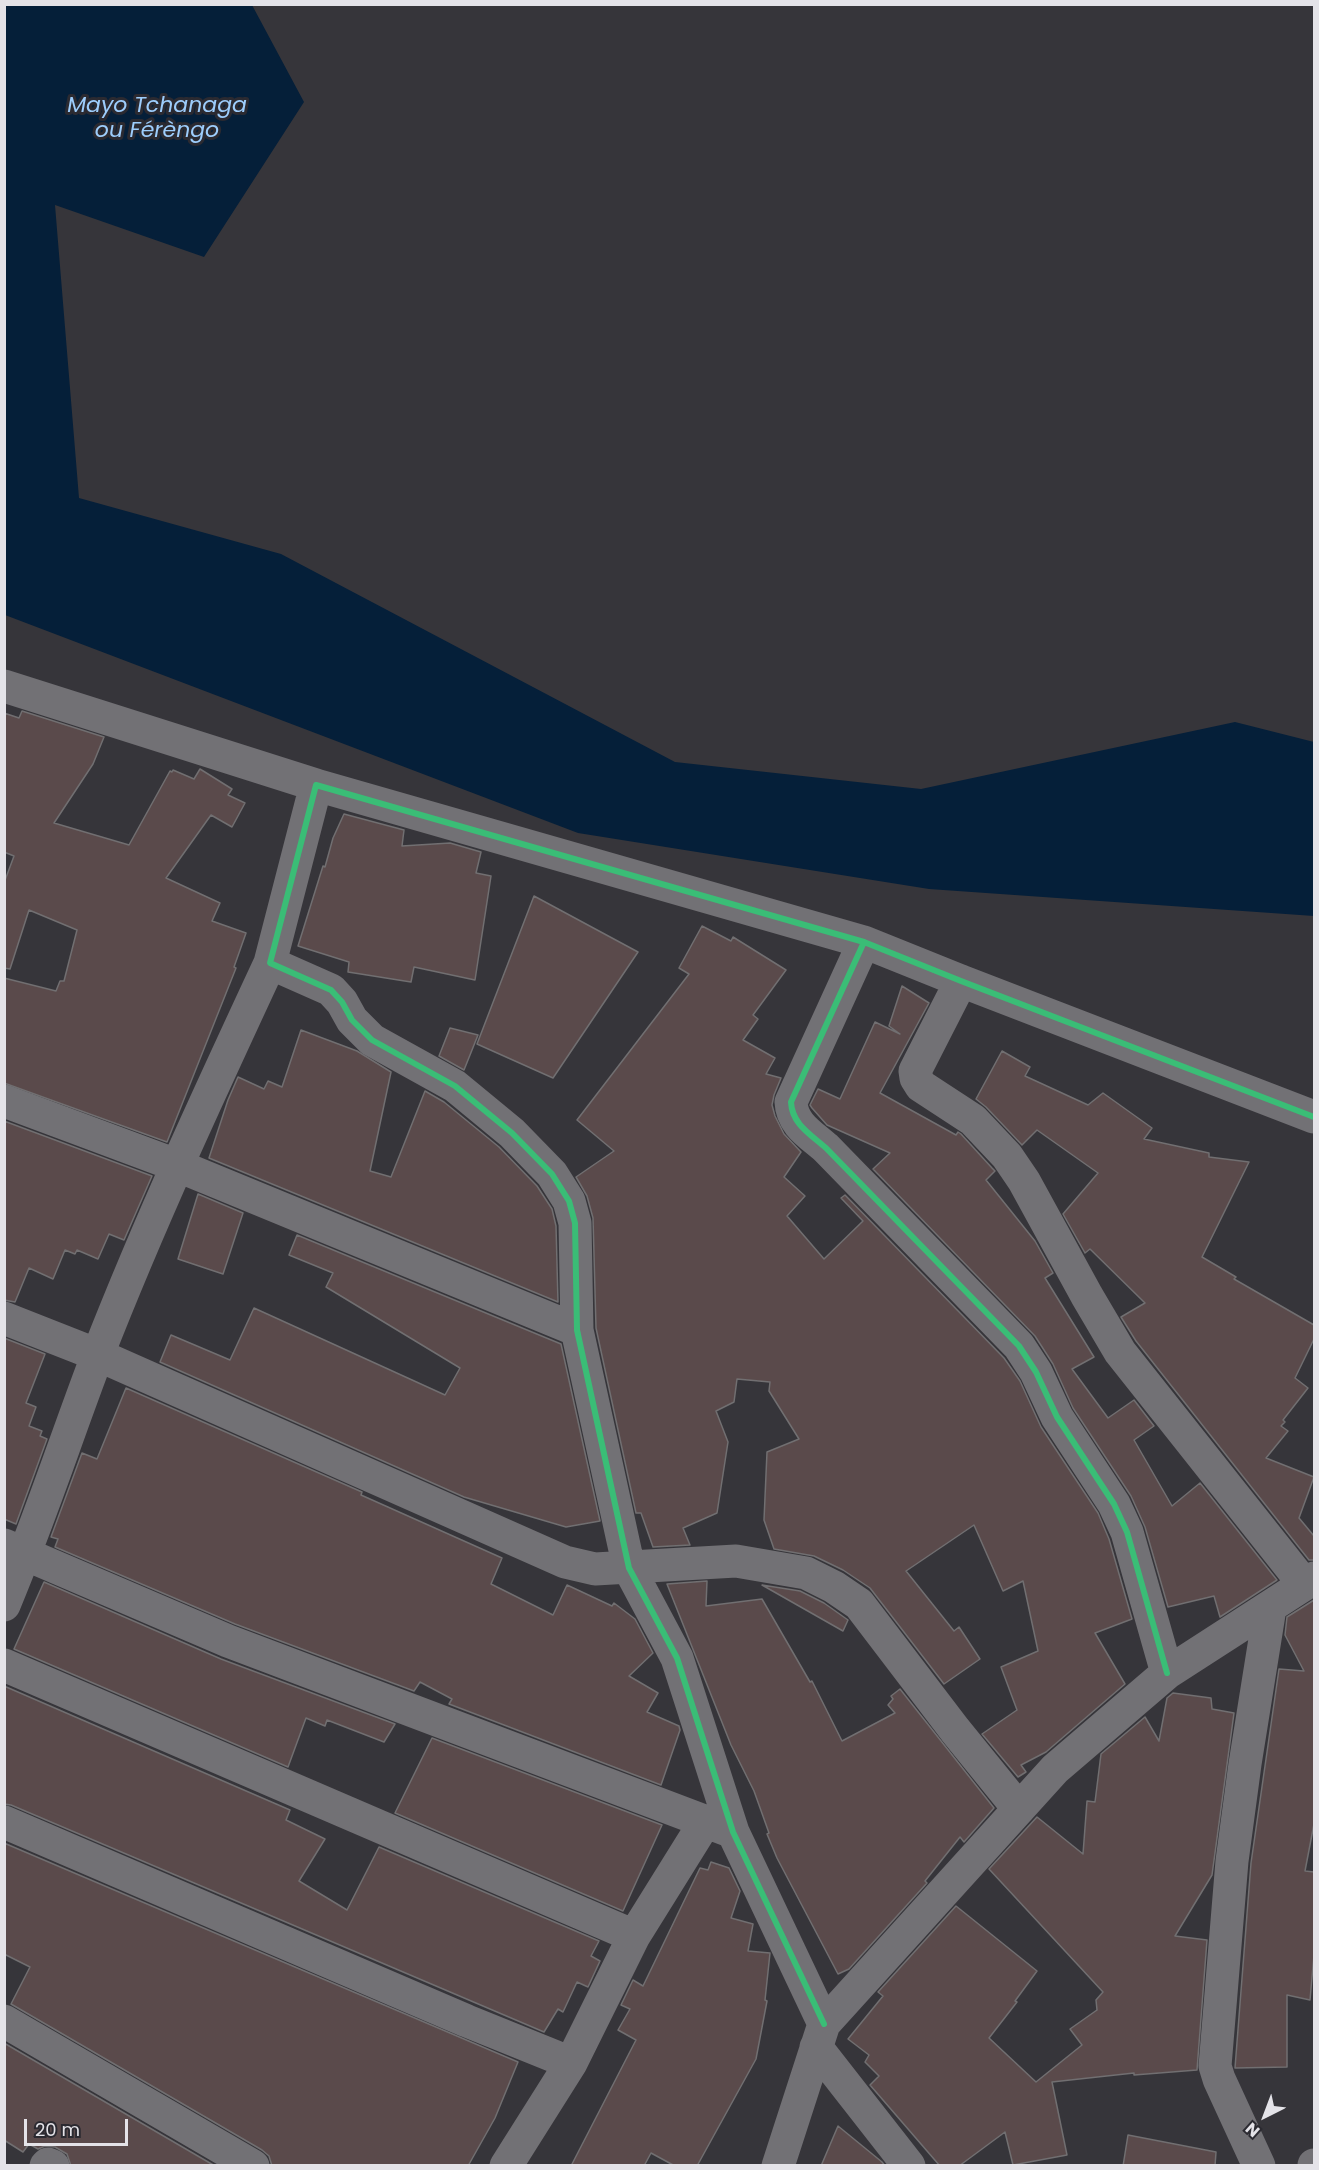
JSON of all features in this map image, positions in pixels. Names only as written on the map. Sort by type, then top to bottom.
[{"type":"street","points":[[4,686],[316,785],[864,942],[1314,1117]]},
{"type":"street","points":[[4,1605],[15,1550],[176,1165],[270,963],[316,785]]},
{"type":"street","points":[[864,942],[791,1102],[792,1114],[797,1123],[826,1148],[1019,1346],[1036,1372],[1057,1417],[1114,1504],[1127,1532],[1167,1673]]},
{"type":"street","points":[[270,963],[331,990],[342,1002],[352,1020],[372,1040],[455,1086],[512,1133],[552,1174],[569,1201],[575,1223],[577,1330],[629,1568],[678,1658],[719,1827],[820,2036],[909,2166]]},
{"type":"street","points":[[778,2166],[820,2036],[1055,1769],[1167,1673],[1309,1581],[1120,1352],[1024,1180],[1007,1156],[973,1120],[921,1086],[916,1078],[915,1071],[961,981]]},
{"type":"street","points":[[4,1101],[176,1165],[577,1330]]},
{"type":"street","points":[[4,1318],[98,1355],[565,1562],[595,1569],[736,1561],[806,1573],[834,1587],[859,1604],[955,1730],[1019,1809]]},
{"type":"street","points":[[15,1550],[228,1641],[719,1827]]},
{"type":"street","points":[[1259,2166],[1215,2066],[1232,1861],[1270,1608]]},
{"type":"street","points":[[4,1665],[634,1936]]},
{"type":"street","points":[[4,1822],[467,2021],[571,2063]]},
{"type":"street","points":[[506,2166],[571,2063],[634,1936],[719,1827]]},
{"type":"street","points":[[4,2021],[253,2166]]},
{"type":"street","points":[[46,2166],[48,2164],[53,2166]]},
{"type":"water","name":"Mayo Tchanaga ou Férèngo","points":[[4,5],[252,5],[304,102],[204,257],[55,205],[79,498],[281,554],[675,762],[921,789],[1235,722],[1314,742],[1314,916],[929,889],[578,833],[5,615]]},
{"type":"building","points":[[22,711],[104,737],[93,764],[54,823],[129,845],[170,771],[173,770],[194,779],[200,769],[232,789],[228,795],[245,803],[232,827],[211,815],[166,878],[220,903],[212,921],[246,933],[234,967],[236,968],[167,1142],[4,1083],[4,978],[56,991],[60,981],[64,981],[77,930],[29,910],[10,969],[4,968],[4,883],[14,856],[4,852],[4,713],[19,718]]},
{"type":"building","points":[[344,814],[404,830],[402,846],[450,843],[481,852],[476,873],[491,876],[475,980],[414,967],[411,982],[348,972],[349,962],[298,946],[323,866],[325,867],[333,838]]},
{"type":"building","points":[[534,896],[638,952],[553,1078],[477,1044]]},
{"type":"building","points":[[702,926],[731,941],[733,937],[786,970],[753,1015],[758,1019],[743,1040],[775,1058],[766,1074],[781,1078],[772,1105],[775,1116],[784,1134],[801,1152],[784,1177],[805,1196],[787,1216],[824,1259],[863,1221],[841,1198],[845,1195],[1004,1358],[1020,1381],[1041,1427],[1098,1513],[1109,1539],[1132,1619],[1095,1633],[1125,1684],[1046,1752],[1021,1765],[1026,1772],[1018,1777],[982,1734],[1017,1710],[1001,1667],[1038,1651],[1023,1581],[1003,1591],[974,1525],[906,1571],[954,1631],[959,1627],[980,1659],[944,1684],[870,1588],[843,1570],[814,1556],[774,1549],[764,1520],[767,1452],[799,1439],[769,1391],[770,1382],[737,1379],[734,1402],[716,1411],[728,1442],[717,1513],[683,1528],[690,1545],[653,1547],[641,1513],[636,1513],[596,1328],[593,1218],[587,1196],[576,1177],[614,1151],[577,1120],[689,974],[679,968]]},
{"type":"building","points":[[902,986],[929,1003],[880,1093],[956,1135],[958,1132],[961,1134],[995,1171],[986,1180],[1035,1241],[1053,1273],[1045,1278],[1094,1357],[1072,1369],[1108,1418],[1134,1400],[1154,1426],[1134,1440],[1172,1506],[1200,1483],[1277,1580],[1220,1617],[1214,1596],[1168,1607],[1145,1527],[1131,1496],[1073,1408],[1053,1364],[1035,1336],[873,1169],[890,1153],[827,1125],[810,1105],[818,1089],[840,1099],[875,1022],[900,1034],[889,1026]]},
{"type":"building","points":[[450,1028],[478,1035],[464,1070],[439,1056]]},
{"type":"building","points":[[301,1030],[357,1051],[391,1072],[370,1171],[391,1177],[425,1091],[444,1102],[499,1147],[537,1186],[552,1209],[556,1226],[558,1302],[209,1158],[238,1077],[264,1089],[268,1081],[282,1087]]},
{"type":"building","points":[[1002,1051],[1030,1067],[1025,1076],[1088,1105],[1103,1093],[1152,1128],[1144,1139],[1209,1153],[1209,1157],[1249,1162],[1202,1257],[1236,1277],[1234,1279],[1314,1325],[1314,1339],[1295,1378],[1308,1388],[1283,1420],[1285,1422],[1281,1426],[1288,1431],[1266,1458],[1314,1477],[1299,1518],[1314,1536],[1314,1560],[1309,1560],[1136,1341],[1121,1317],[1145,1303],[1090,1249],[1085,1253],[1063,1214],[1098,1173],[1037,1130],[1022,1145],[976,1099]]},
{"type":"building","points":[[4,1121],[152,1176],[124,1240],[109,1234],[98,1259],[77,1250],[75,1254],[65,1250],[53,1279],[29,1268],[15,1302],[4,1300]]},
{"type":"building","points":[[198,1194],[243,1213],[223,1274],[178,1259]]},
{"type":"building","points":[[297,1235],[561,1344],[600,1521],[566,1527],[464,1497],[160,1362],[171,1335],[230,1360],[254,1308],[445,1395],[460,1368],[326,1287],[333,1273],[289,1255]]},
{"type":"building","points":[[4,1338],[45,1354],[26,1403],[36,1407],[29,1426],[42,1431],[40,1436],[47,1439],[16,1524],[4,1519]]},
{"type":"building","points":[[126,1388],[362,1492],[361,1495],[502,1558],[491,1584],[553,1615],[567,1585],[612,1606],[614,1603],[635,1619],[653,1653],[629,1676],[658,1693],[647,1712],[679,1726],[680,1730],[661,1785],[449,1704],[452,1699],[420,1682],[414,1691],[235,1624],[55,1547],[58,1539],[51,1537],[82,1453],[97,1459]]},
{"type":"building","points":[[707,1581],[706,1606],[762,1599],[810,1682],[812,1681],[842,1741],[895,1713],[888,1705],[893,1699],[891,1696],[900,1689],[994,1808],[964,1842],[960,1837],[925,1881],[927,1883],[849,1969],[838,1974],[777,1858],[754,1791],[731,1745],[667,1584]]},
{"type":"building","points":[[44,1582],[221,1659],[395,1724],[384,1742],[327,1720],[325,1726],[306,1718],[288,1767],[14,1649]]},
{"type":"building","points":[[762,1585],[800,1591],[824,1603],[848,1620],[843,1631]]},
{"type":"building","points":[[1314,1600],[1314,1824],[1305,1871],[1314,1872],[1314,1955],[1310,2000],[1287,1995],[1287,2067],[1235,2068],[1251,1863],[1279,1669],[1304,1671],[1285,1635],[1287,1617]]},
{"type":"building","points":[[4,1686],[290,1810],[286,1820],[325,1839],[299,1881],[347,1910],[379,1847],[599,1941],[591,1956],[600,1961],[588,1987],[577,1982],[563,2012],[558,2009],[544,2032],[11,1805],[4,1804]]},
{"type":"building","points":[[1173,1693],[1211,1698],[1212,1709],[1234,1713],[1212,1875],[1175,1936],[1207,1940],[1197,2070],[1134,2075],[1134,2073],[1052,2082],[1067,2155],[1013,2165],[1005,2132],[959,2166],[940,2166],[870,2085],[879,2076],[865,2062],[869,2055],[848,2039],[883,1996],[878,1992],[956,1906],[1037,1971],[989,2038],[1036,2082],[1082,2045],[1070,2029],[1097,2010],[1096,2000],[1103,1992],[989,1869],[1037,1817],[1083,1854],[1087,1801],[1095,1802],[1101,1754],[1145,1717],[1159,1741],[1167,1698]]},
{"type":"building","points":[[432,1738],[662,1825],[623,1911],[395,1813]]},
{"type":"building","points":[[4,1843],[518,2062],[495,2118],[468,2166],[272,2166],[269,2156],[262,2150],[11,2004],[30,1967],[4,1954]]},
{"type":"building","points":[[711,1862],[729,1868],[740,1891],[731,1918],[753,1924],[748,1951],[770,1953],[765,2000],[767,2001],[756,2059],[697,2166],[675,2166],[651,2153],[644,2166],[571,2166],[636,2040],[618,2030],[630,2009],[621,2005],[633,1980],[643,1986],[700,1868],[708,1870]]},
{"type":"building","points":[[4,2043],[215,2166],[71,2166],[67,2154],[55,2147],[45,2146],[38,2149],[29,2144],[23,2152],[4,2140]]},
{"type":"building","points":[[838,2126],[882,2162],[885,2166],[821,2166]]},
{"type":"building","points":[[1128,2135],[1216,2152],[1215,2166],[1123,2166]]},
{"type":"cycle path","points":[[824,2024],[733,1832],[677,1658],[629,1568],[577,1330],[575,1223],[569,1201],[552,1174],[512,1133],[455,1086],[372,1040],[352,1020],[342,1002],[331,990],[270,963],[316,785],[864,942]]},
{"type":"cycle path","points":[[1167,1673],[1127,1532],[1114,1504],[1057,1417],[1036,1372],[1019,1346],[826,1148],[798,1123],[791,1102],[864,942],[1314,1117]]}]
